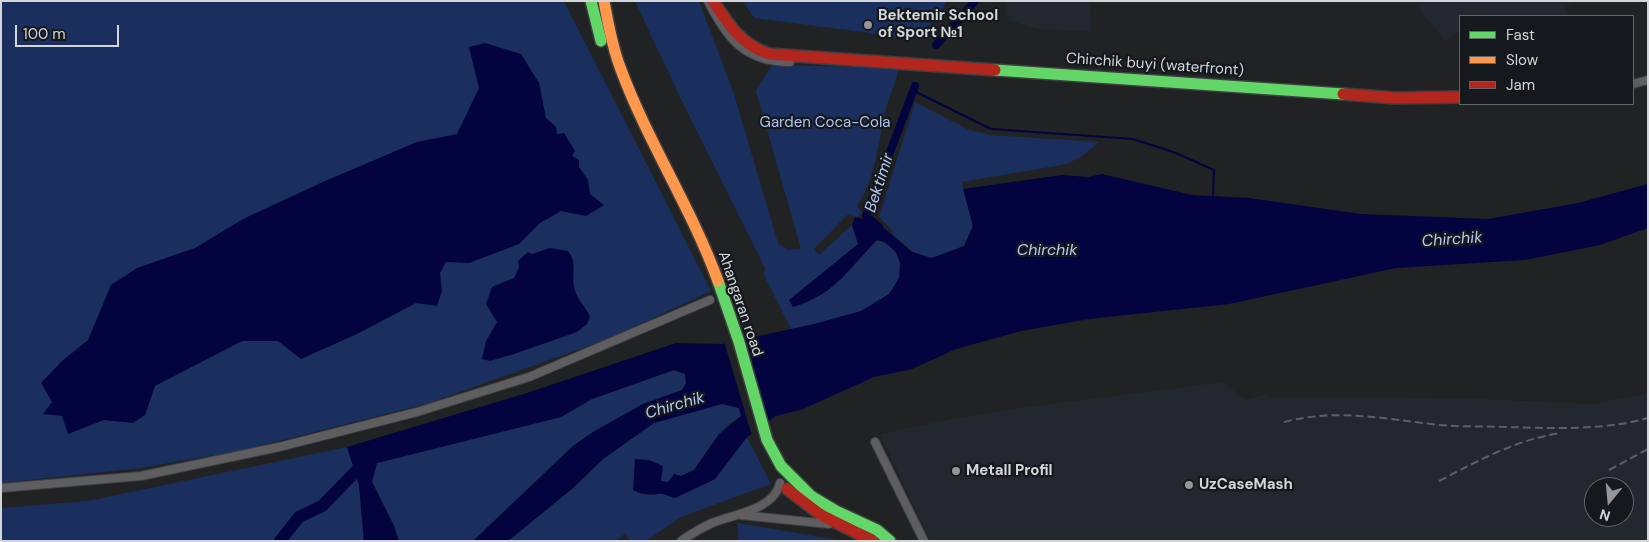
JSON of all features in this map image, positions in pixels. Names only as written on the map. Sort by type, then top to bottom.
[{"type":"main road","name":"Ahangaran road","points":[[591,1],[602,47],[625,106],[705,269],[731,332]]},
{"type":"main road","name":"Ahangaran road","points":[[604,1],[611,44],[623,76],[713,264],[770,467],[780,483],[802,503],[840,526],[873,541]]},
{"type":"main road","name":"Chirchik buyi (waterfront)","points":[[713,1],[736,34],[754,50],[777,57],[948,66],[1154,81],[1207,82],[1395,98],[1459,97]]},
{"type":"main road","name":"Ahangaran road","points":[[763,441],[783,471],[807,494],[825,506],[880,531],[890,541]]},
{"type":"street","name":"Chirchik buyi (waterfront)","points":[[708,1],[734,41],[759,59],[778,62],[847,61]]},
{"type":"street","points":[[1634,84],[1648,80]]},
{"type":"street","points":[[1,488],[141,476],[279,447],[417,412],[529,377],[710,300]]},
{"type":"street","points":[[875,442],[924,541]]},
{"type":"street","points":[[681,541],[708,525],[770,500],[778,491],[780,483]]},
{"type":"street","points":[[739,514],[840,526]]},
{"type":"shaded area","points":[[1006,1],[1090,1],[1091,31],[1037,29],[1008,20]]},
{"type":"shaded area","points":[[1413,1],[1574,1],[1565,7],[1569,15],[1459,15],[1459,31],[1445,41]]},
{"type":"shaded area","points":[[1222,382],[1245,400],[1268,394],[1270,397],[1462,398],[1593,404],[1648,393],[1648,541],[930,541],[880,434],[956,418]]},
{"type":"green space","points":[[1,1],[564,1],[711,291],[608,339],[426,404],[243,450],[141,468],[1,483]]},
{"type":"green space","name":"Garden Coca-Cola","points":[[635,1],[699,1],[733,91],[778,243],[787,250],[801,249],[756,91],[772,65],[898,68],[884,117],[873,170],[864,195],[857,206],[862,213],[858,217],[847,215],[814,249],[819,255],[852,225],[858,244],[793,307],[819,296],[830,288],[849,271],[877,240],[892,248],[900,263],[899,279],[891,292],[878,303],[841,318],[791,329],[763,273],[766,270],[679,95]]},
{"type":"green space","name":"Bektemir School of Sport №1","points":[[743,1],[946,1],[942,12],[916,39],[754,18]]},
{"type":"green space","points":[[915,102],[967,129],[990,135],[1099,142],[1082,156],[1067,164],[962,182],[973,227],[964,246],[932,258],[913,252],[891,233],[892,230],[879,217]]},
{"type":"green space","points":[[674,370],[685,374],[686,383],[682,390],[643,404],[593,432],[573,446],[473,541],[399,541],[394,526],[372,481],[377,463],[561,417],[592,399]]},
{"type":"green space","points":[[722,404],[739,408],[741,416],[729,424],[710,446],[694,470],[668,482],[661,482],[635,459],[634,490],[643,494],[662,494],[675,498],[715,479],[747,437],[771,484],[681,517],[646,541],[631,541],[625,534],[615,541],[508,541],[573,488],[603,459],[654,423]]},
{"type":"green space","points":[[347,447],[359,485],[364,541],[1,541],[1,508],[88,501]]},
{"type":"green space","points":[[737,523],[844,541],[739,541]]},
{"type":"water","points":[[485,43],[521,54],[539,83],[546,118],[556,127],[557,134],[564,133],[575,151],[572,156],[579,160],[579,167],[588,180],[590,194],[604,205],[586,216],[561,211],[540,223],[519,244],[469,263],[446,262],[440,273],[442,291],[437,306],[416,303],[357,334],[301,359],[278,341],[242,341],[155,386],[145,415],[133,423],[104,420],[68,434],[62,416],[43,414],[52,402],[41,383],[62,361],[88,340],[111,285],[137,268],[195,248],[243,219],[325,181],[417,142],[457,134],[479,88],[469,47]]},
{"type":"water","name":"Chirchik","points":[[1102,174],[1192,195],[1249,198],[1361,214],[1488,219],[1578,203],[1648,184],[1648,228],[1600,245],[1525,260],[1396,268],[1229,304],[1089,319],[1021,331],[956,349],[912,369],[874,377],[803,409],[776,416],[747,437],[715,479],[675,498],[662,494],[642,494],[633,490],[635,459],[649,460],[663,466],[661,481],[668,482],[674,474],[681,476],[694,470],[719,434],[741,416],[739,408],[722,404],[654,423],[603,459],[573,488],[508,541],[473,541],[573,446],[593,432],[643,404],[682,390],[686,383],[685,374],[674,370],[592,399],[561,417],[377,463],[372,482],[394,526],[399,541],[364,541],[359,485],[347,447],[527,393],[676,343],[722,344],[814,324],[861,311],[889,294],[899,278],[900,263],[896,252],[885,242],[877,240],[840,280],[820,295],[808,302],[793,307],[789,300],[858,244],[852,225],[855,217],[878,223],[912,252],[932,258],[964,246],[973,226],[963,189],[1062,175],[1088,177]]},
{"type":"water","points":[[550,248],[568,251],[571,255],[575,290],[590,317],[587,324],[577,332],[514,354],[490,361],[482,359],[486,341],[497,322],[486,304],[492,287],[514,278],[519,267],[518,261],[528,252],[532,254]]},
{"type":"pier","points":[[742,336],[767,425],[752,436],[724,341]]},
{"type":"waterway","name":"Bektimir","points":[[936,45],[975,1]]},
{"type":"waterway","name":"Bektimir","points":[[879,227],[866,216],[915,86]]},
{"type":"waterway","points":[[912,90],[991,129],[1133,139],[1176,153],[1214,170],[1213,198]]},
{"type":"waterway","points":[[280,541],[299,517],[322,506],[366,461]]},
{"type":"railway","points":[[1284,422],[1304,418],[1343,415],[1447,426],[1558,428],[1595,427],[1648,418]]},
{"type":"railway","points":[[1439,481],[1483,458],[1528,440],[1561,433]]},
{"type":"railway","points":[[1609,470],[1648,449]]},
{"type":"traffic: fast","points":[[591,1],[601,41]]},
{"type":"traffic: fast","points":[[995,70],[1343,94]]},
{"type":"traffic: fast","points":[[718,281],[739,342],[767,440],[781,466],[811,496],[836,511],[877,530],[890,541]]},
{"type":"traffic: slow","points":[[604,1],[610,34],[620,67],[643,121],[695,227],[718,281]]},
{"type":"traffic: jam","points":[[713,1],[736,33],[751,45],[769,54],[995,70]]},
{"type":"traffic: jam","points":[[1343,94],[1395,98],[1459,97]]},
{"type":"traffic: jam","points":[[787,489],[821,515],[873,541]]},
{"type":"place","name":"Bektemir School of Sport №1","points":[[868,25]]},
{"type":"place","name":"Metall Profil","points":[[956,471]]},
{"type":"place","name":"UzCaseMash","points":[[1189,485]]}]
